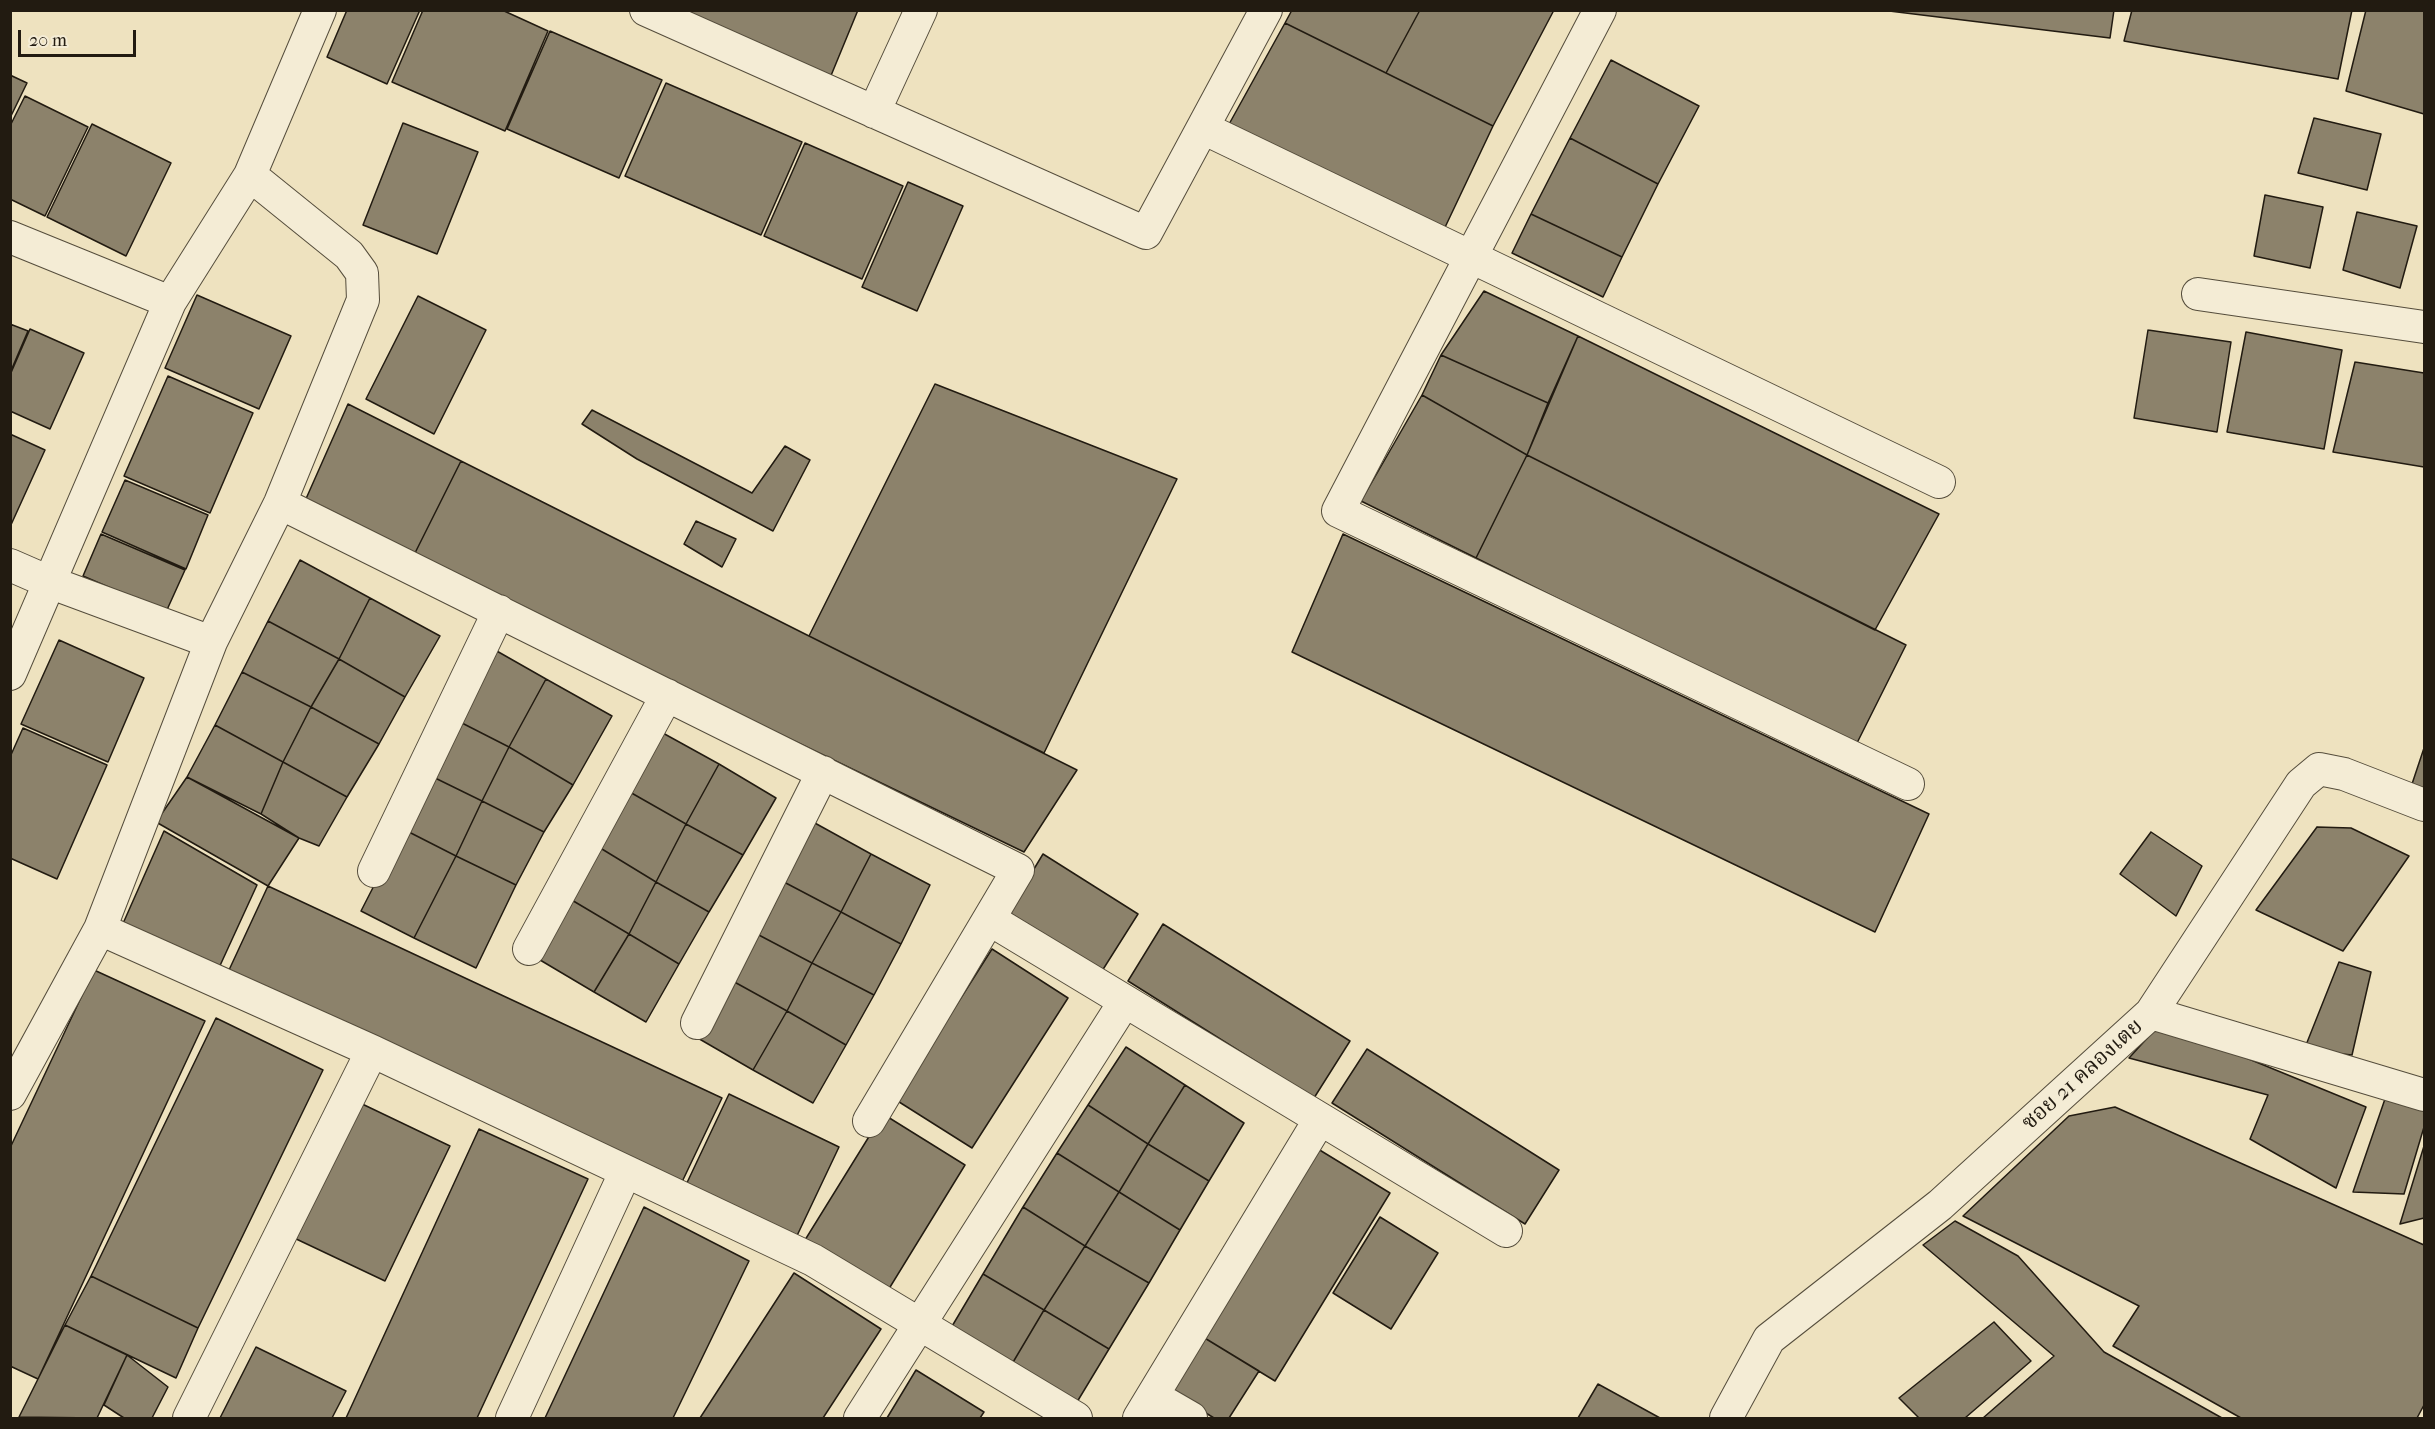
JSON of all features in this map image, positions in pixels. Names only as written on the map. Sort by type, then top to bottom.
[{"type":"street","points":[[10,674],[170,302],[250,175],[320,10]]},
{"type":"street","points":[[646,10],[1146,233],[1266,10]]},
{"type":"street","points":[[874,112],[921,10]]},
{"type":"street","points":[[1600,10],[1338,511],[1908,784]]},
{"type":"street","points":[[1203,128],[1939,482]]},
{"type":"street","points":[[10,1094],[23,1041],[100,929],[211,642],[280,503],[363,300],[362,273],[349,255],[250,175]]},
{"type":"street","points":[[10,237],[170,302]]},
{"type":"street","points":[[2198,294],[2424,327]]},
{"type":"street","points":[[280,503],[1018,870],[869,1121]]},
{"type":"street","points":[[10,565],[49,582],[211,642]]},
{"type":"street","points":[[374,871],[499,611]]},
{"type":"street","points":[[529,949],[667,695]]},
{"type":"street","name":"ซอย 21 คลองเตย","points":[[1726,1419],[1769,1339],[1940,1205],[2151,1013],[2301,784],[2319,769],[2344,774],[2424,805]]},
{"type":"street","points":[[697,1023],[823,772]]},
{"type":"street","points":[[989,919],[1506,1231]]},
{"type":"street","points":[[100,929],[372,1051],[813,1260],[1076,1419]]},
{"type":"street","points":[[860,1419],[1125,1001]]},
{"type":"street","points":[[2151,1013],[2424,1095]]},
{"type":"street","points":[[189,1419],[372,1051]]},
{"type":"street","points":[[1191,1419],[1146,1407],[1320,1119]]},
{"type":"street","points":[[512,1419],[626,1173]]},
{"type":"building","points":[[347,10],[420,10],[387,84],[327,57]]},
{"type":"building","points":[[423,10],[502,10],[548,31],[505,131],[392,82]]},
{"type":"building","points":[[671,10],[858,10],[830,78]]},
{"type":"building","points":[[1292,10],[1420,10],[1386,73],[1285,23]]},
{"type":"building","points":[[1420,10],[1554,10],[1493,126],[1386,73]]},
{"type":"building","points":[[1881,10],[2114,10],[2110,38]]},
{"type":"building","points":[[2132,10],[2352,10],[2338,79],[2124,41]]},
{"type":"building","points":[[2366,10],[2424,10],[2424,114],[2346,91]]},
{"type":"building","points":[[1285,23],[1493,126],[1439,240],[1228,126]]},
{"type":"building","points":[[550,31],[662,80],[619,178],[507,129]]},
{"type":"building","points":[[1611,60],[1699,106],[1658,184],[1570,138]]},
{"type":"building","points":[[10,75],[27,83],[10,118]]},
{"type":"building","points":[[666,83],[802,142],[761,235],[625,176]]},
{"type":"building","points":[[25,96],[88,127],[45,216],[10,199],[10,126]]},
{"type":"building","points":[[2314,118],[2381,134],[2367,190],[2298,173]]},
{"type":"building","points":[[403,123],[478,152],[437,254],[363,225]]},
{"type":"building","points":[[92,124],[171,163],[126,256],[47,217]]},
{"type":"building","points":[[1570,138],[1658,184],[1622,257],[1531,214]]},
{"type":"building","points":[[805,143],[903,186],[862,279],[764,236]]},
{"type":"building","points":[[908,182],[963,206],[917,311],[862,287]]},
{"type":"building","points":[[2265,195],[2323,207],[2310,268],[2254,256]]},
{"type":"building","points":[[2357,212],[2417,226],[2400,288],[2343,270]]},
{"type":"building","points":[[1531,214],[1622,257],[1603,297],[1512,253]]},
{"type":"building","points":[[1484,291],[1578,336],[1548,403],[1441,355]]},
{"type":"building","points":[[197,295],[291,336],[259,409],[165,368]]},
{"type":"building","points":[[418,296],[486,330],[434,434],[366,399]]},
{"type":"building","points":[[10,324],[28,331],[10,373]]},
{"type":"building","points":[[30,329],[84,353],[50,429],[10,411],[10,375]]},
{"type":"building","points":[[2148,330],[2231,342],[2217,432],[2134,418]]},
{"type":"building","points":[[2246,332],[2342,350],[2324,449],[2227,432]]},
{"type":"building","points":[[1578,336],[1939,514],[1875,630],[1527,455]]},
{"type":"building","points":[[1441,355],[1548,403],[1527,455],[1422,395]]},
{"type":"building","points":[[2355,362],[2424,373],[2424,467],[2333,452]]},
{"type":"building","points":[[168,376],[253,413],[210,513],[124,476]]},
{"type":"building","points":[[935,384],[1177,479],[1044,753],[809,636]]},
{"type":"building","points":[[1422,395],[1527,455],[1476,558],[1361,501]]},
{"type":"building","points":[[348,404],[461,461],[413,557],[305,501]]},
{"type":"building","points":[[592,410],[752,493],[785,446],[810,460],[773,531],[637,459],[582,424]]},
{"type":"building","points":[[10,434],[45,450],[10,527]]},
{"type":"building","points":[[1527,455],[1906,645],[1855,747],[1476,558]]},
{"type":"building","points":[[461,461],[1077,770],[1024,852],[413,557]]},
{"type":"building","points":[[125,480],[208,515],[186,569],[102,532]]},
{"type":"building","points":[[696,521],[736,539],[722,567],[684,544]]},
{"type":"building","points":[[101,534],[185,570],[166,612],[83,576]]},
{"type":"building","points":[[1343,534],[1929,814],[1875,932],[1292,652]]},
{"type":"building","points":[[300,560],[370,598],[339,659],[268,621]]},
{"type":"building","points":[[370,598],[440,636],[405,697],[339,659]]},
{"type":"building","points":[[268,621],[339,659],[311,707],[242,672]]},
{"type":"building","points":[[59,640],[144,678],[108,762],[21,724]]},
{"type":"building","points":[[495,650],[546,679],[509,747],[458,721]]},
{"type":"building","points":[[339,659],[405,697],[379,744],[311,707]]},
{"type":"building","points":[[242,672],[311,707],[283,762],[215,725]]},
{"type":"building","points":[[546,679],[612,716],[573,785],[509,747]]},
{"type":"building","points":[[311,707],[379,744],[347,797],[283,762]]},
{"type":"building","points":[[458,721],[509,747],[482,801],[431,776]]},
{"type":"building","points":[[215,725],[283,762],[261,814],[187,777]]},
{"type":"building","points":[[23,728],[107,765],[57,879],[10,858],[10,757]]},
{"type":"building","points":[[661,732],[719,764],[686,824],[628,791]]},
{"type":"building","points":[[509,747],[573,785],[544,832],[482,801]]},
{"type":"building","points":[[2424,748],[2424,792],[2411,787]]},
{"type":"building","points":[[283,762],[347,797],[319,846],[299,838],[261,814]]},
{"type":"building","points":[[719,764],[776,798],[743,855],[686,824]]},
{"type":"building","points":[[431,776],[482,801],[456,856],[403,829]]},
{"type":"building","points":[[187,777],[299,838],[268,886],[156,822]]},
{"type":"building","points":[[628,791],[686,824],[656,882],[597,846]]},
{"type":"building","points":[[482,801],[544,832],[516,885],[456,856]]},
{"type":"building","points":[[813,822],[871,854],[841,912],[782,881]]},
{"type":"building","points":[[686,824],[743,855],[709,912],[656,882]]},
{"type":"building","points":[[2317,827],[2351,828],[2409,856],[2343,951],[2256,910]]},
{"type":"building","points":[[403,829],[456,856],[414,938],[361,911]]},
{"type":"building","points":[[164,831],[257,885],[218,970],[121,928]]},
{"type":"building","points":[[2151,832],[2202,866],[2176,916],[2120,874]]},
{"type":"building","points":[[597,846],[656,882],[629,934],[570,899]]},
{"type":"building","points":[[871,854],[930,885],[901,944],[841,912]]},
{"type":"building","points":[[1043,854],[1138,914],[1102,971],[1008,912]]},
{"type":"building","points":[[456,856],[516,885],[476,968],[414,938]]},
{"type":"building","points":[[782,881],[841,912],[812,963],[755,933]]},
{"type":"building","points":[[656,882],[709,912],[679,964],[629,934]]},
{"type":"building","points":[[268,886],[722,1098],[681,1184],[229,970]]},
{"type":"building","points":[[570,899],[629,934],[594,992],[535,957]]},
{"type":"building","points":[[841,912],[901,944],[874,995],[812,963]]},
{"type":"building","points":[[1163,924],[1350,1041],[1314,1098],[1128,981]]},
{"type":"building","points":[[755,933],[812,963],[787,1011],[729,979]]},
{"type":"building","points":[[629,934],[679,964],[646,1022],[594,992]]},
{"type":"building","points":[[992,949],[1068,998],[972,1148],[896,1100]]},
{"type":"building","points":[[2339,962],[2371,972],[2352,1055],[2304,1050]]},
{"type":"building","points":[[812,963],[874,995],[846,1045],[787,1011]]},
{"type":"building","points":[[94,970],[205,1021],[38,1379],[10,1366],[10,1148]]},
{"type":"building","points":[[729,979],[787,1011],[753,1070],[696,1037]]},
{"type":"building","points":[[787,1011],[846,1045],[813,1103],[753,1070]]},
{"type":"building","points":[[216,1018],[323,1070],[198,1328],[91,1276]]},
{"type":"building","points":[[2161,1023],[2366,1107],[2336,1188],[2250,1139],[2268,1095],[2129,1058]]},
{"type":"building","points":[[1126,1047],[1185,1085],[1148,1144],[1088,1105]]},
{"type":"building","points":[[1367,1049],[1559,1170],[1525,1224],[1332,1103]]},
{"type":"building","points":[[1185,1085],[1244,1123],[1209,1181],[1148,1144]]},
{"type":"building","points":[[729,1094],[839,1147],[794,1242],[684,1189]]},
{"type":"building","points":[[2386,1096],[2424,1108],[2424,1127],[2404,1194],[2353,1192]]},
{"type":"building","points":[[358,1102],[450,1146],[385,1281],[292,1237]]},
{"type":"building","points":[[1088,1105],[1148,1144],[1119,1192],[1057,1153]]},
{"type":"building","points":[[2115,1107],[2424,1245],[2424,1405],[2417,1418],[2241,1418],[2113,1346],[2139,1306],[1963,1216],[2069,1116]]},
{"type":"building","points":[[883,1114],[965,1165],[887,1292],[805,1240]]},
{"type":"building","points":[[479,1129],[588,1179],[477,1418],[346,1418]]},
{"type":"building","points":[[1148,1144],[1209,1181],[1180,1230],[1119,1192]]},
{"type":"building","points":[[2424,1146],[2424,1218],[2400,1224]]},
{"type":"building","points":[[1318,1149],[1390,1193],[1275,1381],[1203,1337]]},
{"type":"building","points":[[1057,1153],[1119,1192],[1085,1246],[1023,1207]]},
{"type":"building","points":[[1119,1192],[1180,1230],[1149,1283],[1085,1246]]},
{"type":"building","points":[[644,1207],[749,1261],[673,1418],[545,1418]]},
{"type":"building","points":[[1023,1207],[1085,1246],[1044,1310],[983,1274]]},
{"type":"building","points":[[1380,1217],[1438,1253],[1391,1329],[1333,1293]]},
{"type":"building","points":[[1955,1221],[2018,1256],[2104,1352],[2222,1418],[1983,1418],[2054,1356],[1923,1245]]},
{"type":"building","points":[[1085,1246],[1149,1283],[1109,1349],[1044,1310]]},
{"type":"building","points":[[794,1273],[881,1329],[823,1418],[700,1418]]},
{"type":"building","points":[[983,1274],[1044,1310],[1009,1369],[948,1333]]},
{"type":"building","points":[[91,1276],[198,1328],[176,1378],[65,1325]]},
{"type":"building","points":[[1044,1310],[1109,1349],[1074,1407],[1009,1369]]},
{"type":"building","points":[[1994,1322],[2031,1361],[1965,1418],[1919,1418],[1899,1398]]},
{"type":"building","points":[[65,1325],[127,1355],[97,1418],[19,1417]]},
{"type":"building","points":[[1203,1337],[1259,1371],[1229,1418],[1214,1418],[1170,1391]]},
{"type":"building","points":[[256,1347],[346,1391],[332,1418],[220,1418]]},
{"type":"building","points":[[127,1355],[168,1387],[152,1418],[124,1418],[104,1405]]},
{"type":"building","points":[[916,1370],[984,1412],[980,1418],[887,1418]]},
{"type":"building","points":[[1598,1384],[1660,1418],[1578,1418]]}]
